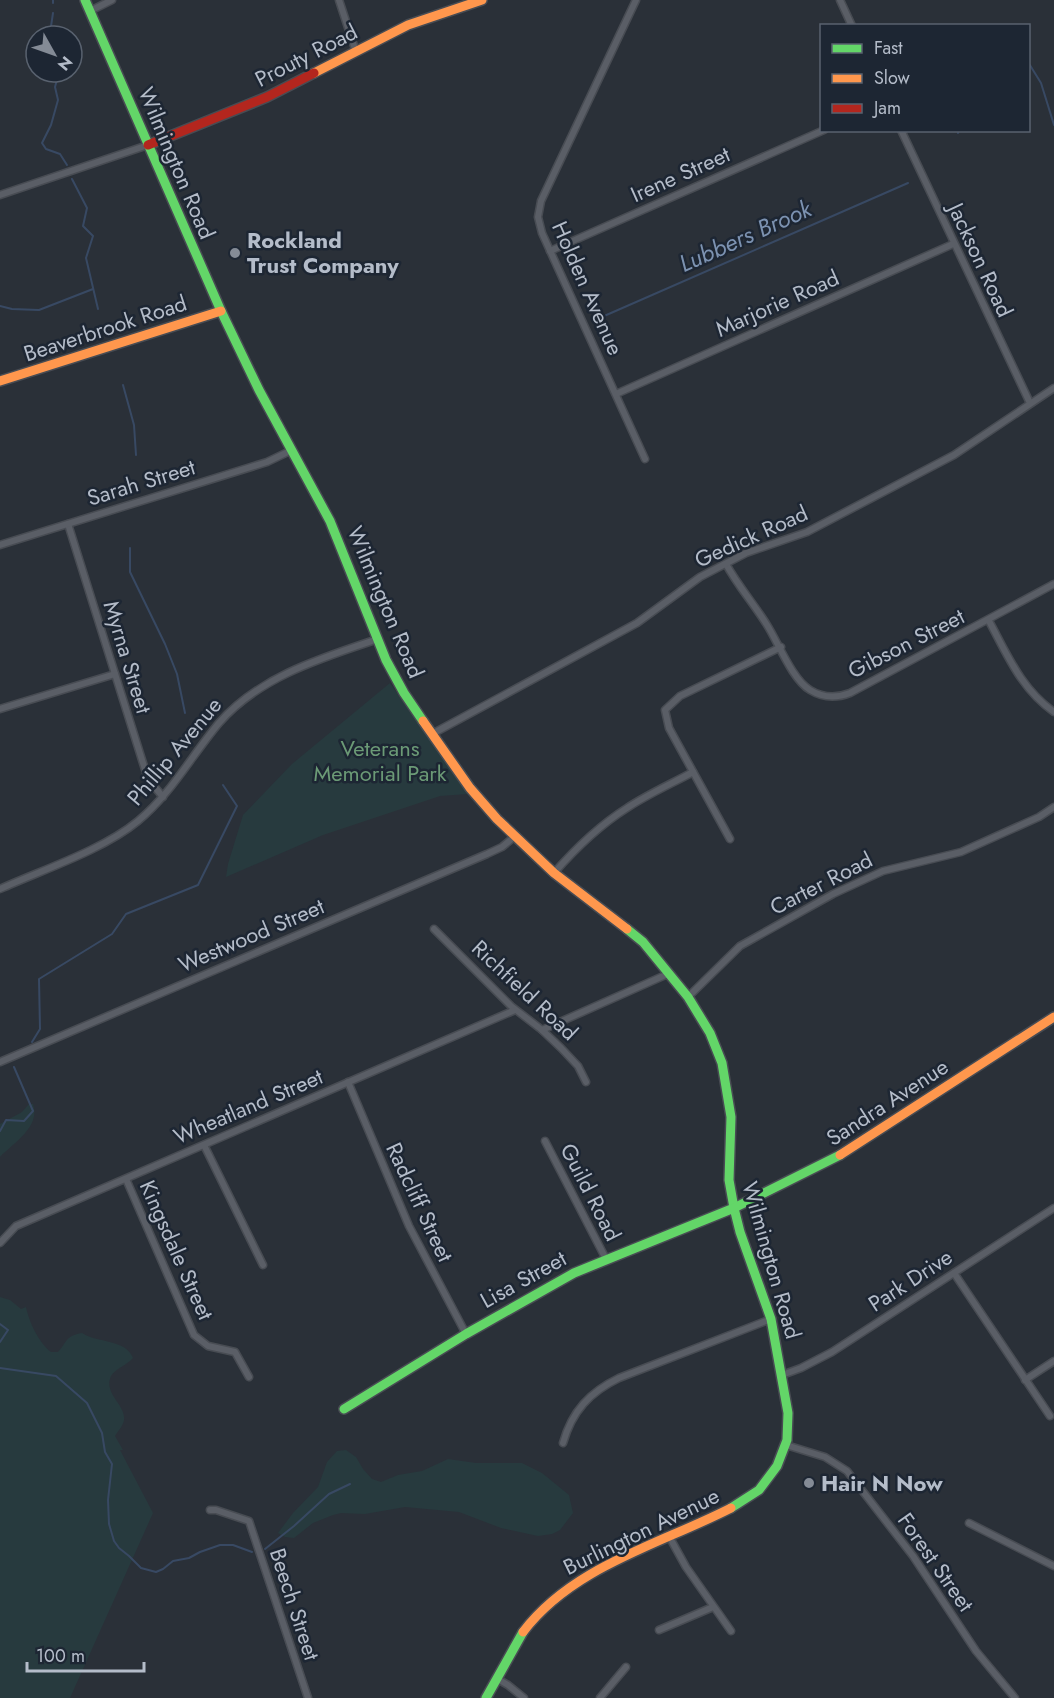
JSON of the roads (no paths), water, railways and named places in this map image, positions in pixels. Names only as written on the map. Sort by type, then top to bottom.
[{"type":"main road","name":"Wilmington Road","points":[[85,0],[220,311],[336,534],[399,685],[470,788],[514,837],[554,873],[630,931],[670,973],[710,1033],[726,1082],[731,1117],[729,1180],[734,1208],[740,1232],[771,1319],[788,1413],[788,1429]]},
{"type":"main road","name":"Prouty Road","points":[[148,145],[248,106],[419,21],[482,0]]},
{"type":"main road","name":"Beaverbrook Road","points":[[0,381],[220,311]]},
{"type":"main road","name":"Sandra Avenue","points":[[734,1208],[850,1150],[1054,1017]]},
{"type":"main road","name":"Lisa Street","points":[[344,1409],[466,1334],[564,1279],[606,1259],[734,1208]]},
{"type":"main road","name":"Burlington Avenue","points":[[486,1698],[507,1657],[526,1628],[561,1594],[598,1571],[728,1510],[752,1496],[772,1473],[786,1445],[788,1429]]},
{"type":"street","points":[[90,11],[112,0]]},
{"type":"street","points":[[339,0],[356,52]]},
{"type":"street","name":"Holden Avenue","points":[[636,0],[540,205],[539,225],[645,459]]},
{"type":"street","points":[[840,0],[851,24]]},
{"type":"street","name":"Irene Street","points":[[550,251],[820,132]]},
{"type":"street","name":"Jackson Road","points":[[902,132],[1030,403]]},
{"type":"street","points":[[0,195],[148,145]]},
{"type":"street","name":"Marjorie Road","points":[[616,394],[953,244]]},
{"type":"street","name":"Gedick Road","points":[[432,734],[637,623],[681,589],[726,564],[763,546],[807,532],[954,454],[1054,388]]},
{"type":"street","name":"Sarah Street","points":[[0,545],[267,462],[292,450]]},
{"type":"street","name":"Myrna Street","points":[[68,524],[147,779],[163,797]]},
{"type":"street","name":"Gibson Street","points":[[726,564],[781,647],[795,674],[808,689],[822,695],[837,696],[850,693],[1054,584]]},
{"type":"street","points":[[988,621],[1020,679],[1054,712]]},
{"type":"street","name":"Phillip Avenue","points":[[0,890],[116,837],[144,816],[163,797],[219,724],[249,695],[305,666],[378,639]]},
{"type":"street","points":[[730,838],[669,728],[665,710],[680,696],[781,647]]},
{"type":"street","points":[[0,709],[114,674]]},
{"type":"street","points":[[554,873],[573,852],[613,817],[693,772]]},
{"type":"street","points":[[1052,808],[1054,818]]},
{"type":"street","name":"Carter Road","points":[[688,997],[740,946],[833,894],[887,869],[943,858],[961,852],[1052,808]]},
{"type":"street","name":"Westwood Street","points":[[0,1062],[487,855],[514,837]]},
{"type":"street","name":"Richfield Road","points":[[434,929],[515,1010],[542,1030],[578,1066],[586,1082]]},
{"type":"street","points":[[542,1030],[670,973]]},
{"type":"street","name":"Wheatland Street","points":[[0,1243],[15,1226],[515,1010]]},
{"type":"street","name":"Radcliff Street","points":[[348,1082],[404,1216],[466,1334]]},
{"type":"street","name":"Guild Road","points":[[545,1141],[606,1259]]},
{"type":"street","points":[[204,1145],[263,1265]]},
{"type":"street","name":"Kingsdale Street","points":[[126,1179],[194,1335],[208,1346],[235,1352],[249,1377]]},
{"type":"street","name":"Park Drive","points":[[782,1375],[832,1352],[1054,1208]]},
{"type":"street","points":[[954,1273],[1050,1416]]},
{"type":"street","points":[[563,1443],[582,1406],[592,1393],[601,1387],[771,1319]]},
{"type":"street","points":[[1025,1380],[1054,1361]]},
{"type":"street","name":"Forest Street","points":[[786,1445],[829,1459],[849,1473],[914,1556],[976,1651],[1015,1698]]},
{"type":"street","name":"Beech Street","points":[[210,1510],[249,1521],[308,1698]]},
{"type":"street","points":[[969,1523],[1054,1566]]},
{"type":"street","points":[[670,1538],[681,1560],[730,1630]]},
{"type":"street","points":[[659,1630],[713,1607]]},
{"type":"street","points":[[600,1698],[626,1667]]},
{"type":"street","points":[[496,1678],[524,1698]]},
{"type":"waterway","points":[[51,24],[53,13]]},
{"type":"waterway","name":"Lubbers Brook","points":[[1030,65],[1041,83],[1054,125]]},
{"type":"waterway","points":[[56,84],[58,100],[51,125],[42,143],[46,149],[60,154],[67,165]]},
{"type":"waterway","points":[[72,179],[87,208],[83,226],[93,236],[86,258],[98,309]]},
{"type":"waterway","name":"Lubbers Brook","points":[[595,320],[908,183]]},
{"type":"waterway","points":[[0,306],[39,310],[93,289]]},
{"type":"waterway","points":[[123,385],[134,425],[136,455]]},
{"type":"waterway","points":[[130,548],[130,572],[177,674],[185,713]]},
{"type":"waterway","points":[[32,1042],[40,1029],[39,979],[112,934],[126,914],[198,885],[237,806],[223,785]]},
{"type":"waterway","points":[[0,1131],[6,1120],[24,1121],[33,1111],[14,1067]]},
{"type":"waterway","points":[[0,1324],[8,1330],[0,1342]]},
{"type":"waterway","points":[[0,1368],[56,1376],[87,1403],[102,1433],[105,1452],[112,1464],[108,1500],[109,1524],[114,1541],[141,1568],[156,1572],[173,1561],[189,1558],[220,1545],[233,1545],[252,1552]]},
{"type":"waterway","points":[[265,1549],[329,1494],[350,1484]]},
{"type":"place","name":"Rockland Trust Company","points":[[235,253]]},
{"type":"place","name":"Hair N Now","points":[[809,1483]]},
{"type":"park label","name":"Veterans Memorial Park","points":[[380,760]]}]
